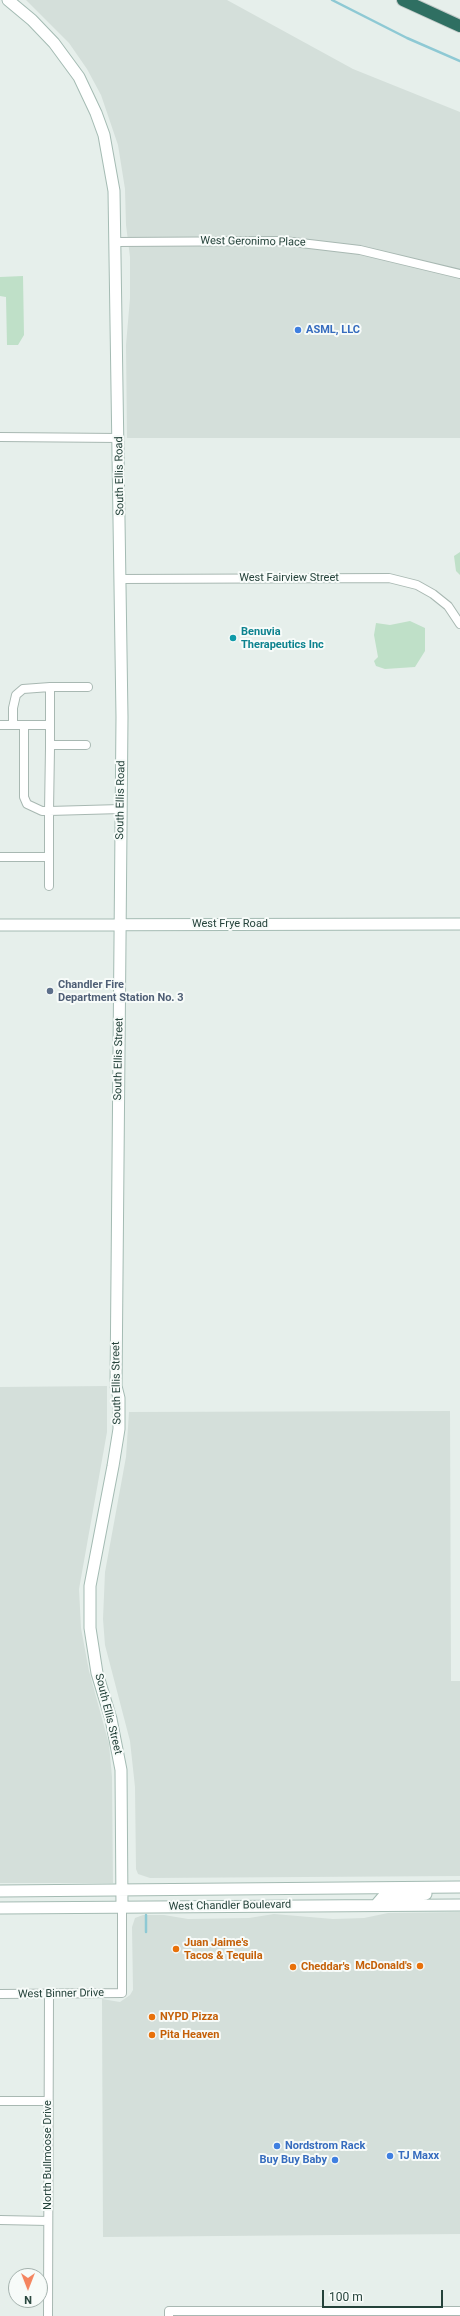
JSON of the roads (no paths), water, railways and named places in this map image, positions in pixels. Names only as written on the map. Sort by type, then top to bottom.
[{"type":"highway","points":[[403,0],[460,26]]},
{"type":"street","name":"South Ellis Road","points":[[8,0],[32,20],[54,43],[79,77],[96,113],[104,135],[113,185],[116,242],[122,579],[120,924]]},
{"type":"street","name":"West Geronimo Place","points":[[116,242],[284,241],[360,250],[460,274]]},
{"type":"street","points":[[0,437],[119,438]]},
{"type":"street","name":"West Fairview Street","points":[[122,579],[389,578],[417,585],[448,606],[460,624]]},
{"type":"street","points":[[49,886],[50,687]]},
{"type":"street","points":[[13,725],[13,708],[16,694],[23,689],[88,687]]},
{"type":"street","points":[[0,725],[50,725]]},
{"type":"street","points":[[24,725],[24,797],[27,804],[34,809],[49,811],[121,809]]},
{"type":"street","points":[[50,745],[86,745]]},
{"type":"street","points":[[0,857],[49,857]]},
{"type":"street","name":"South Ellis Street","points":[[120,924],[116,1386],[119,1398],[118,1430],[90,1586],[90,1628],[97,1673],[111,1719],[121,1770],[122,1908]]},
{"type":"street","name":"West Frye Road","points":[[0,925],[460,924]]},
{"type":"street","points":[[376,1905],[382,1898],[425,1895],[440,1887]]},
{"type":"street","name":"West Chandler Boulevard","points":[[0,1890],[460,1887]]},
{"type":"street","name":"West Chandler Boulevard","points":[[0,1908],[460,1905]]},
{"type":"street","name":"West Binner Drive","points":[[0,1994],[122,1993],[122,1908]]},
{"type":"street","name":"North Bullmoose Drive","points":[[48,2316],[49,1994]]},
{"type":"street","points":[[0,2101],[48,2101]]},
{"type":"street","points":[[0,2220],[48,2220]]},
{"type":"street","points":[[169,2313],[460,2311]]},
{"type":"waterway","points":[[332,0],[407,38],[460,61]]},
{"type":"waterway","points":[[146,1915],[146,1932]]},
{"type":"place","name":"ASML, LLC","points":[[298,330]]},
{"type":"place","name":"Benuvia Therapeutics Inc","points":[[233,638]]},
{"type":"place","name":"Chandler Fire Department Station No. 3","points":[[50,991]]},
{"type":"place","name":"Juan Jaime's Tacos & Tequila","points":[[176,1949]]},
{"type":"place","name":"McDonald's","points":[[420,1966]]},
{"type":"place","name":"Cheddar's","points":[[293,1967]]},
{"type":"place","name":"NYPD Pizza","points":[[152,2017]]},
{"type":"place","name":"Pita Heaven","points":[[152,2035]]},
{"type":"place","name":"Nordstrom Rack","points":[[277,2146]]},
{"type":"place","name":"TJ Maxx","points":[[390,2156]]},
{"type":"place","name":"Buy Buy Baby","points":[[335,2160]]}]
